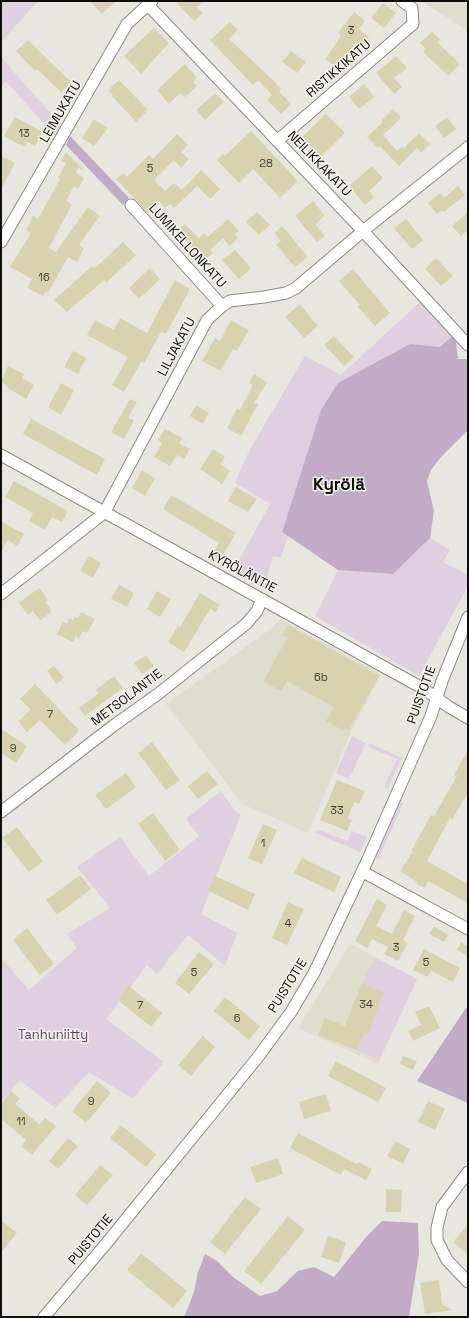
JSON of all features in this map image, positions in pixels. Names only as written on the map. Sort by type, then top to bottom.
[{"type":"street","name":"RISTIKKIKATU","points":[[277,141],[413,24],[412,8],[402,1]]},
{"type":"street","name":"NEILIKKAKATU","points":[[150,3],[468,345]]},
{"type":"street","name":"LEIMUKATU","points":[[1,242],[127,24],[150,3]]},
{"type":"street","name":"LILJAKATU","points":[[1,594],[104,513],[207,320],[222,306],[230,301],[286,293],[296,288],[363,231],[468,147]]},
{"type":"street","name":"LUMIKELLONKATU","points":[[130,205],[222,306]]},
{"type":"street","name":"KYRÖLÄNTIE","points":[[1,455],[418,685],[468,718]]},
{"type":"street","name":"METSOLANTIE","points":[[1,812],[113,726],[158,694],[246,624],[257,611],[262,599]]},
{"type":"street","name":"PUISTOTIE","points":[[44,1317],[258,1058],[291,1012],[314,973],[363,872],[431,716],[442,681],[468,617]]},
{"type":"street","points":[[363,872],[468,929]]},
{"type":"street","points":[[468,1172],[442,1206],[437,1228],[437,1240],[447,1260],[468,1282]]},
{"type":"shaded area","points":[[421,1],[468,1],[468,31]]},
{"type":"shaded area","points":[[70,136],[129,198],[123,205],[66,145]]},
{"type":"shaded area","points":[[452,336],[456,341],[458,359],[468,359],[468,430],[441,457],[431,470],[427,481],[434,511],[430,538],[393,574],[338,570],[282,532],[321,410],[338,383],[410,344],[440,347]]},
{"type":"shaded area","points":[[280,619],[381,674],[351,732],[308,833],[242,804],[166,704],[272,628]]},
{"type":"shaded area","points":[[350,944],[417,979],[378,1064],[298,1028]]},
{"type":"shaded area","points":[[466,1008],[468,1008],[468,1103],[417,1081]]},
{"type":"shaded area","points":[[382,1221],[418,1223],[419,1253],[409,1317],[182,1317],[185,1315],[194,1292],[198,1272],[205,1254],[217,1261],[233,1277],[260,1296],[277,1291],[298,1271],[314,1267],[334,1277],[367,1236]]},
{"type":"green space","points":[[1,1],[38,1],[1,42]]},
{"type":"green space","points":[[1,57],[61,125],[55,136],[6,81],[1,88]]},
{"type":"green space","points":[[420,302],[452,336],[440,347],[410,344],[321,410],[282,532],[288,536],[281,558],[273,556],[264,588],[250,580],[234,569],[270,504],[235,483],[249,451],[305,356],[341,375]]},
{"type":"green space","points":[[430,538],[450,550],[443,562],[468,575],[468,586],[419,676],[315,616],[338,570],[393,574]]},
{"type":"green space","points":[[352,736],[366,743],[349,779],[336,773]]},
{"type":"green space","points":[[369,743],[402,758],[387,789],[385,788],[385,784],[397,759],[368,747]]},
{"type":"green space","name":"Tanhuniitty","points":[[221,791],[236,812],[241,815],[201,914],[237,933],[225,966],[188,935],[157,974],[147,965],[106,1019],[164,1062],[133,1099],[89,1072],[55,1108],[20,1080],[1,1102],[1,958],[29,990],[77,948],[67,934],[110,908],[77,867],[120,837],[149,876],[199,836],[186,819]]},
{"type":"green space","points":[[400,802],[403,803],[379,859],[375,858]]},
{"type":"green space","points":[[322,831],[348,841],[352,831],[367,837],[360,852],[313,832]]},
{"type":"green space","points":[[375,958],[417,979],[379,1061],[357,1050],[364,1033],[368,1034],[384,992],[362,983]]},
{"type":"building","points":[[90,1],[116,1],[102,14]]},
{"type":"building","points":[[175,1],[203,1],[197,7],[203,13],[194,21]]},
{"type":"building","points":[[383,3],[396,13],[384,28],[371,18]]},
{"type":"building","points":[[354,12],[365,21],[359,29],[369,37],[362,47],[356,42],[338,68],[325,59],[341,36],[338,33]]},
{"type":"building","points":[[230,22],[238,30],[229,39],[274,81],[281,89],[279,91],[291,104],[281,114],[267,100],[272,95],[258,80],[253,85],[210,40]]},
{"type":"building","points":[[154,28],[169,43],[141,74],[124,56]]},
{"type":"building","points":[[432,32],[440,39],[437,42],[460,64],[448,76],[423,52],[426,49],[420,43]]},
{"type":"building","points":[[28,40],[71,82],[61,92],[37,69],[35,71],[16,51]]},
{"type":"building","points":[[291,51],[306,62],[297,73],[282,62]]},
{"type":"building","points":[[396,56],[407,68],[394,78],[402,87],[394,94],[376,73]]},
{"type":"building","points":[[185,64],[197,78],[193,82],[197,86],[185,97],[180,93],[169,104],[157,90]]},
{"type":"building","points":[[119,80],[148,110],[136,122],[108,90]]},
{"type":"building","points":[[364,84],[374,97],[359,109],[349,97]]},
{"type":"building","points":[[215,93],[224,102],[205,120],[196,110]]},
{"type":"building","points":[[393,109],[401,118],[383,135],[397,151],[402,146],[404,148],[419,133],[430,144],[421,153],[417,148],[399,166],[380,146],[378,148],[367,137],[383,122],[382,120]]},
{"type":"building","points":[[326,114],[345,133],[321,157],[302,137]]},
{"type":"building","points":[[15,117],[43,132],[35,146],[27,142],[24,147],[4,136]]},
{"type":"building","points":[[447,117],[456,129],[444,138],[435,126]]},
{"type":"building","points":[[94,119],[108,128],[94,146],[82,138]]},
{"type":"building","points":[[251,131],[298,181],[280,198],[253,169],[239,183],[217,160],[223,154],[225,156]]},
{"type":"building","points":[[177,134],[188,145],[181,152],[189,159],[181,168],[174,160],[154,180],[165,191],[174,183],[182,190],[201,170],[220,189],[210,199],[197,186],[174,208],[170,204],[165,208],[159,201],[148,213],[116,179],[124,173],[127,177],[149,155],[153,159]]},
{"type":"building","points":[[66,152],[85,171],[78,168],[76,173],[84,178],[78,189],[74,186],[66,201],[72,204],[49,248],[56,252],[88,207],[100,216],[79,245],[84,248],[77,262],[68,257],[48,293],[46,291],[43,296],[27,288],[32,279],[10,267],[31,233],[26,230],[33,216],[38,219],[60,179],[58,178],[66,163],[61,161]]},
{"type":"building","points":[[1,156],[15,163],[1,189]]},
{"type":"building","points":[[372,166],[383,178],[369,191],[374,197],[365,205],[349,186]]},
{"type":"building","points":[[458,186],[465,195],[444,212],[442,210],[437,214],[428,203],[440,193],[444,198]]},
{"type":"building","points":[[313,201],[325,216],[315,224],[325,236],[317,242],[295,216]]},
{"type":"building","points":[[257,212],[270,225],[259,235],[246,222]]},
{"type":"building","points":[[468,212],[468,230],[461,236],[452,226]]},
{"type":"building","points":[[228,219],[239,231],[234,234],[238,238],[230,246],[223,238],[210,250],[213,253],[206,259],[199,252],[197,254],[177,231],[185,224],[199,238],[204,233],[208,237]]},
{"type":"building","points":[[406,219],[423,240],[412,249],[394,228]]},
{"type":"building","points":[[282,226],[308,257],[295,267],[276,245],[281,241],[274,233]]},
{"type":"building","points":[[123,242],[136,255],[106,283],[104,280],[67,312],[54,300],[91,267],[95,268]]},
{"type":"building","points":[[235,250],[251,268],[239,279],[222,260]]},
{"type":"building","points":[[436,258],[453,276],[441,286],[425,269]]},
{"type":"building","points":[[150,268],[160,279],[139,299],[129,288]]},
{"type":"building","points":[[353,269],[390,313],[375,326],[358,307],[360,305],[339,281]]},
{"type":"building","points":[[175,280],[190,289],[166,334],[161,332],[144,363],[141,362],[124,392],[112,385],[128,357],[87,335],[95,320],[114,330],[120,318],[147,333]]},
{"type":"building","points":[[300,304],[318,326],[304,338],[285,317]]},
{"type":"building","points":[[231,320],[249,330],[237,351],[233,349],[221,371],[202,361],[215,338],[220,341]]},
{"type":"building","points":[[334,336],[354,357],[344,366],[324,345]]},
{"type":"building","points":[[73,351],[86,358],[78,374],[64,367]]},
{"type":"building","points":[[8,366],[24,374],[22,378],[34,385],[26,399],[6,387],[7,386],[1,382]]},
{"type":"building","points":[[254,374],[267,382],[254,403],[258,404],[241,436],[227,428],[237,408],[240,410],[253,385],[249,383]]},
{"type":"building","points":[[61,383],[74,390],[61,415],[48,407]]},
{"type":"building","points":[[130,399],[137,402],[128,418],[134,420],[124,439],[111,432]]},
{"type":"building","points":[[196,405],[209,413],[203,424],[190,416]]},
{"type":"building","points":[[31,419],[105,459],[97,475],[23,434]]},
{"type":"building","points":[[165,429],[182,438],[179,443],[190,449],[184,459],[177,455],[170,466],[154,457],[162,443],[158,440]]},
{"type":"building","points":[[213,449],[225,457],[220,464],[230,471],[222,484],[200,469]]},
{"type":"building","points":[[142,470],[155,478],[145,496],[132,488]]},
{"type":"building","points":[[14,481],[68,511],[62,522],[52,517],[45,530],[29,521],[33,513],[5,497]]},
{"type":"building","points":[[236,487],[257,499],[248,512],[228,501]]},
{"type":"building","points":[[171,495],[236,533],[220,560],[212,555],[219,543],[163,509]]},
{"type":"building","points":[[1,521],[24,534],[17,546],[8,540],[1,552]]},
{"type":"building","points":[[89,556],[101,563],[93,578],[80,571]]},
{"type":"building","points":[[119,585],[134,593],[127,607],[111,599]]},
{"type":"building","points":[[39,588],[48,599],[45,602],[51,609],[51,612],[40,621],[33,611],[28,615],[19,603]]},
{"type":"building","points":[[157,591],[171,599],[160,617],[147,609]]},
{"type":"building","points":[[200,593],[220,605],[216,612],[210,609],[184,652],[168,642],[178,626],[180,627]]},
{"type":"building","points":[[81,612],[95,619],[87,633],[83,631],[79,638],[76,636],[73,642],[57,634],[63,622],[67,624],[69,618],[73,620],[75,617],[78,618]]},
{"type":"building","points":[[288,625],[379,676],[349,730],[345,728],[344,731],[326,721],[334,707],[287,681],[281,691],[263,682],[287,638],[282,635]]},
{"type":"building","points":[[146,655],[154,666],[142,674],[134,663]]},
{"type":"building","points":[[54,666],[64,678],[56,684],[47,671]]},
{"type":"building","points":[[114,676],[123,688],[85,716],[79,708],[99,693],[96,690]]},
{"type":"building","points":[[35,684],[78,729],[78,732],[65,745],[40,720],[27,732],[18,721],[31,710],[20,699]]},
{"type":"building","points":[[1,729],[27,746],[16,763],[1,753]]},
{"type":"building","points":[[152,742],[180,780],[166,790],[138,753]]},
{"type":"building","points":[[468,750],[468,793],[452,820],[450,818],[427,861],[468,884],[468,903],[428,881],[425,888],[416,884],[417,882],[400,871],[413,851],[411,851],[431,815],[434,816],[457,776],[454,775]]},
{"type":"building","points":[[207,771],[218,784],[198,799],[188,786]]},
{"type":"building","points":[[126,773],[136,787],[106,809],[95,795]]},
{"type":"building","points":[[337,780],[365,791],[359,804],[354,802],[348,818],[352,820],[347,831],[320,820]]},
{"type":"building","points":[[153,813],[180,850],[165,861],[138,824]]},
{"type":"building","points":[[263,824],[277,830],[262,864],[248,858]]},
{"type":"building","points":[[17,827],[43,861],[29,872],[2,838]]},
{"type":"building","points":[[302,858],[341,877],[334,892],[294,873]]},
{"type":"building","points":[[80,875],[91,889],[57,915],[46,900]]},
{"type":"building","points":[[215,876],[255,894],[248,910],[208,891]]},
{"type":"building","points":[[377,899],[387,905],[376,926],[392,934],[404,910],[415,916],[403,940],[408,943],[398,961],[384,954],[388,947],[372,939],[367,948],[355,941]]},
{"type":"building","points":[[288,902],[304,909],[287,945],[272,938]]},
{"type":"building","points":[[434,926],[448,935],[444,942],[429,934]]},
{"type":"building","points":[[27,928],[54,964],[40,975],[13,940]]},
{"type":"building","points":[[461,942],[468,947],[468,956],[457,950]]},
{"type":"building","points":[[424,949],[460,968],[453,982],[431,971],[427,977],[413,970]]},
{"type":"building","points":[[199,952],[214,964],[189,994],[175,983]]},
{"type":"building","points":[[362,983],[384,992],[368,1034],[364,1033],[357,1050],[318,1035],[325,1018],[345,1026]]},
{"type":"building","points":[[129,986],[162,1013],[151,1027],[118,1000]]},
{"type":"building","points":[[225,997],[260,1026],[249,1040],[214,1011]]},
{"type":"building","points":[[429,1006],[440,1028],[413,1041],[408,1031],[421,1025],[415,1012]]},
{"type":"building","points":[[203,1036],[215,1047],[191,1076],[178,1065]]},
{"type":"building","points":[[403,1056],[417,1061],[413,1070],[400,1064]]},
{"type":"building","points":[[336,1061],[386,1088],[378,1102],[328,1076]]},
{"type":"building","points":[[97,1081],[111,1093],[86,1123],[72,1111]]},
{"type":"building","points":[[11,1091],[20,1098],[15,1104],[40,1125],[45,1118],[56,1126],[32,1155],[21,1146],[26,1140],[1,1119],[1,1104]]},
{"type":"building","points":[[326,1094],[331,1111],[304,1119],[299,1102]]},
{"type":"building","points":[[428,1101],[445,1109],[435,1130],[418,1122]]},
{"type":"building","points":[[121,1125],[156,1154],[146,1167],[110,1138]]},
{"type":"building","points":[[298,1133],[357,1164],[358,1162],[372,1169],[366,1180],[344,1169],[341,1175],[290,1148]]},
{"type":"building","points":[[68,1138],[78,1146],[58,1169],[49,1161]]},
{"type":"building","points":[[395,1141],[410,1149],[403,1164],[387,1156]]},
{"type":"building","points":[[278,1158],[283,1174],[256,1183],[250,1167]]},
{"type":"building","points":[[100,1165],[113,1175],[87,1205],[75,1195]]},
{"type":"building","points":[[386,1189],[402,1190],[401,1212],[386,1212]]},
{"type":"building","points":[[245,1197],[261,1209],[225,1254],[210,1242]]},
{"type":"building","points":[[288,1216],[305,1230],[261,1284],[244,1271]]},
{"type":"building","points":[[1,1220],[17,1233],[1,1252]]},
{"type":"building","points":[[468,1224],[468,1255],[453,1242]]},
{"type":"building","points":[[328,1236],[346,1242],[339,1263],[321,1257]]},
{"type":"building","points":[[141,1253],[187,1291],[173,1308],[127,1270]]},
{"type":"building","points":[[439,1280],[442,1304],[452,1310],[425,1314],[420,1283]]},
{"type":"district","name":"Kyrölä","points":[[339,485]]}]
